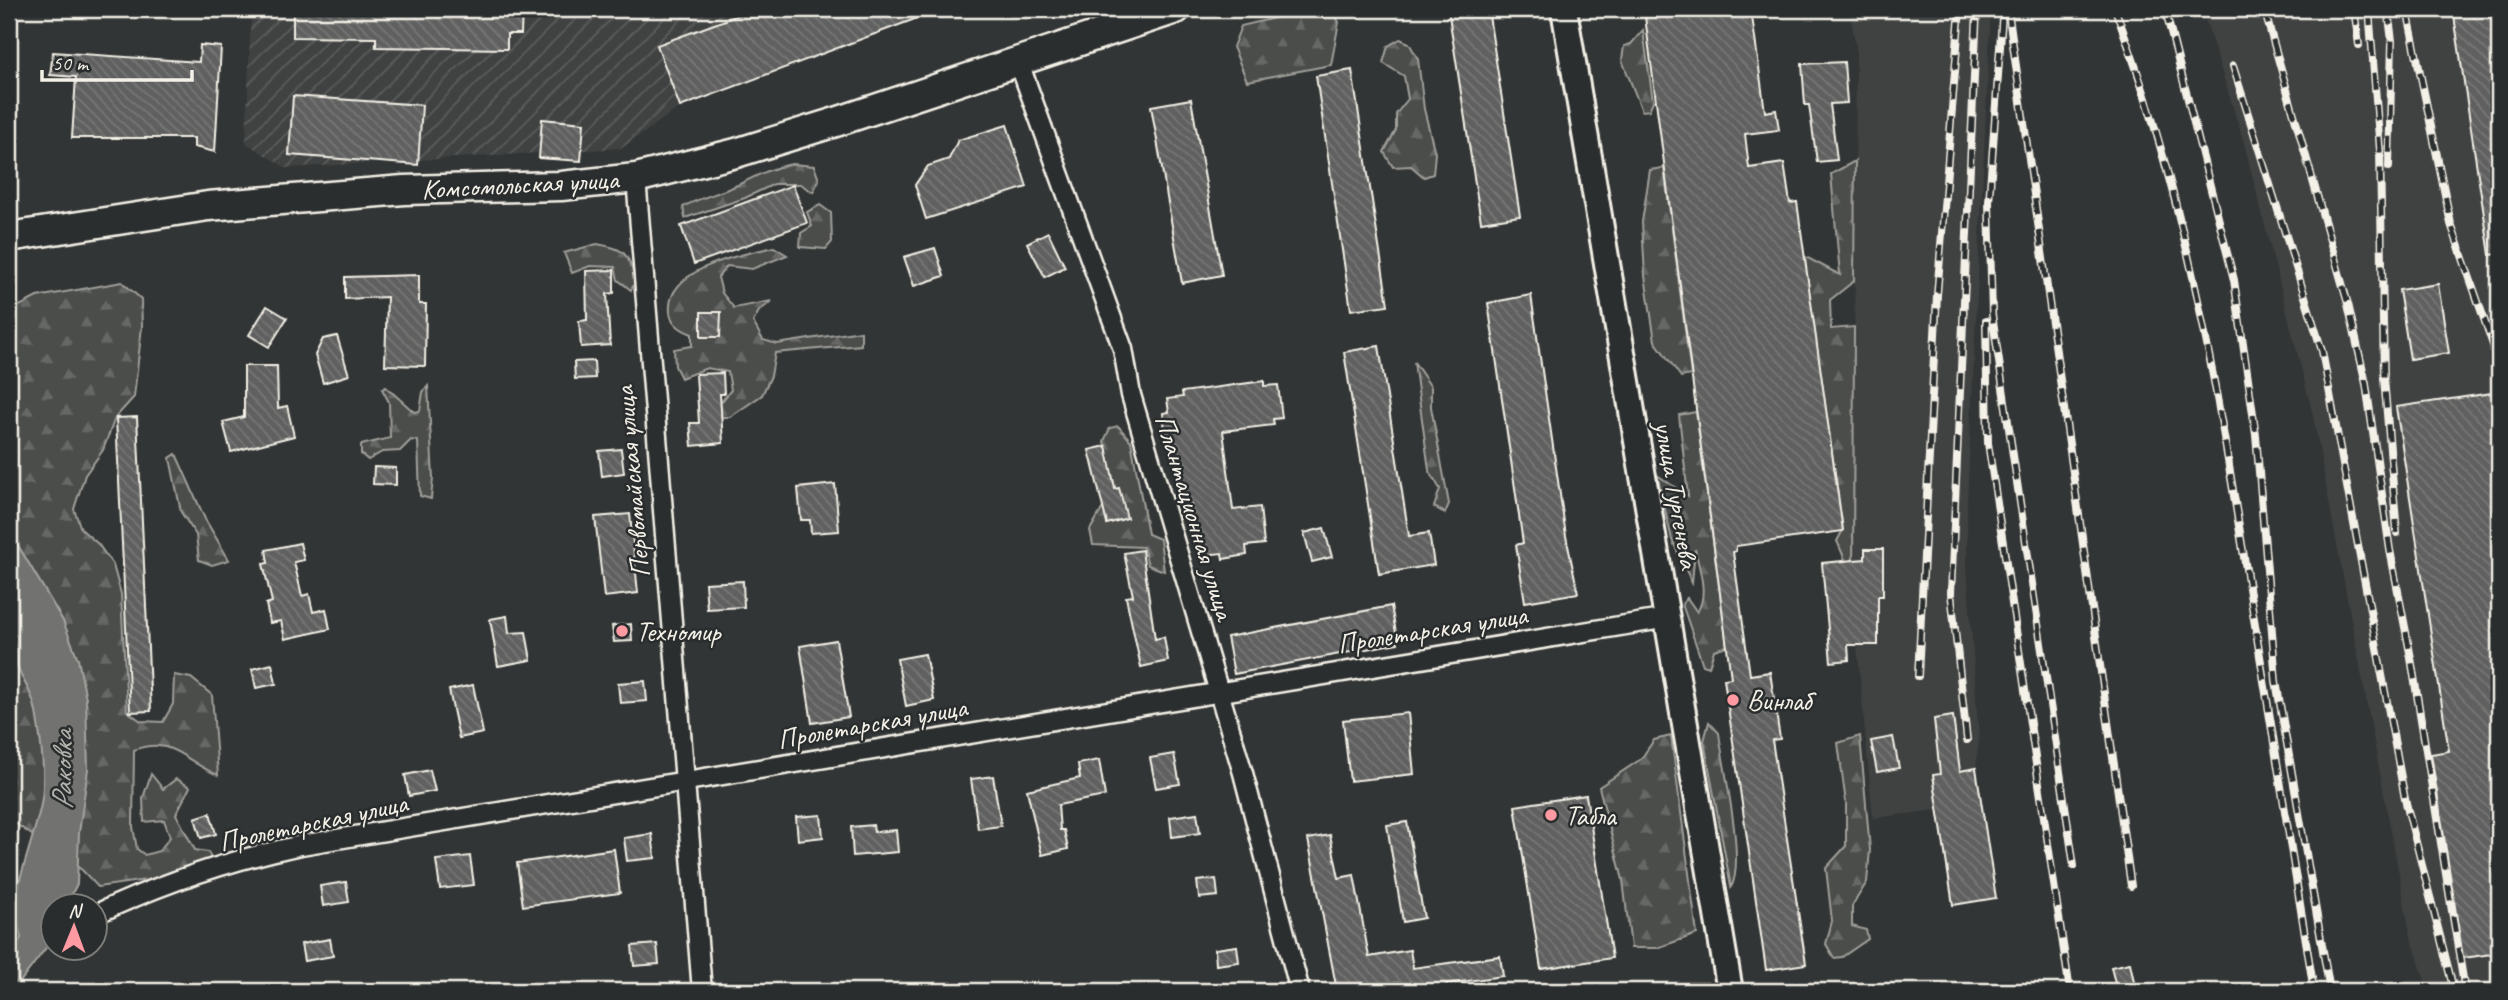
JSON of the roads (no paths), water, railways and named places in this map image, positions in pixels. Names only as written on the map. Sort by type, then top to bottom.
[{"type":"main road","name":"Комсомольская улица","points":[[9,237],[208,206],[404,190],[561,186],[636,177],[749,149],[1019,63],[1176,9]]},
{"type":"main road","name":"улица Тургенева","points":[[1564,9],[1730,991]]},
{"type":"street","name":"Плантационная улица","points":[[1019,63],[1123,349],[1131,395],[1219,691],[1300,991]]},
{"type":"street","name":"Первомайская улица","points":[[636,177],[702,991]]},
{"type":"street","name":"Пролетарская улица","points":[[108,909],[135,896],[254,855],[1219,691],[1668,618]]},
{"type":"water","name":"Раковка","points":[[9,530],[63,621],[78,659],[86,699],[88,769],[79,833],[77,884],[73,892],[38,892],[38,958],[20,982],[9,983],[9,956],[21,938],[18,926],[9,923],[9,899],[16,892],[37,819],[42,798],[43,773],[36,712],[19,670],[17,637],[9,627]]},
{"type":"railway","points":[[1918,676],[1937,295],[1960,9]]},
{"type":"railway","points":[[1967,740],[1951,593],[1977,9]]},
{"type":"railway","points":[[2008,9],[2131,886]]},
{"type":"railway","points":[[2115,9],[2160,145],[2208,352],[2314,991]]},
{"type":"railway","points":[[2165,9],[2234,280],[2256,435],[2276,681],[2330,991]]},
{"type":"railway","points":[[2264,9],[2348,304],[2366,384],[2390,550],[2411,658],[2465,991]]},
{"type":"railway","points":[[2354,9],[2359,45]]},
{"type":"railway","points":[[2369,9],[2380,151],[2384,378],[2397,533]]},
{"type":"railway","points":[[2388,9],[2392,41],[2389,167]]},
{"type":"railway","points":[[2407,9],[2451,224],[2499,362]]},
{"type":"railway","points":[[2002,19],[1989,202],[1992,314],[2074,866]]},
{"type":"railway","points":[[2233,66],[2322,351],[2405,799],[2454,991]]},
{"type":"railway","points":[[1986,321],[1988,443],[2070,991]]},
{"type":"place","name":"Техномир","points":[[622,631]]},
{"type":"place","name":"Винлаб","points":[[1733,700]]},
{"type":"place","name":"Табла","points":[[1551,815]]}]
